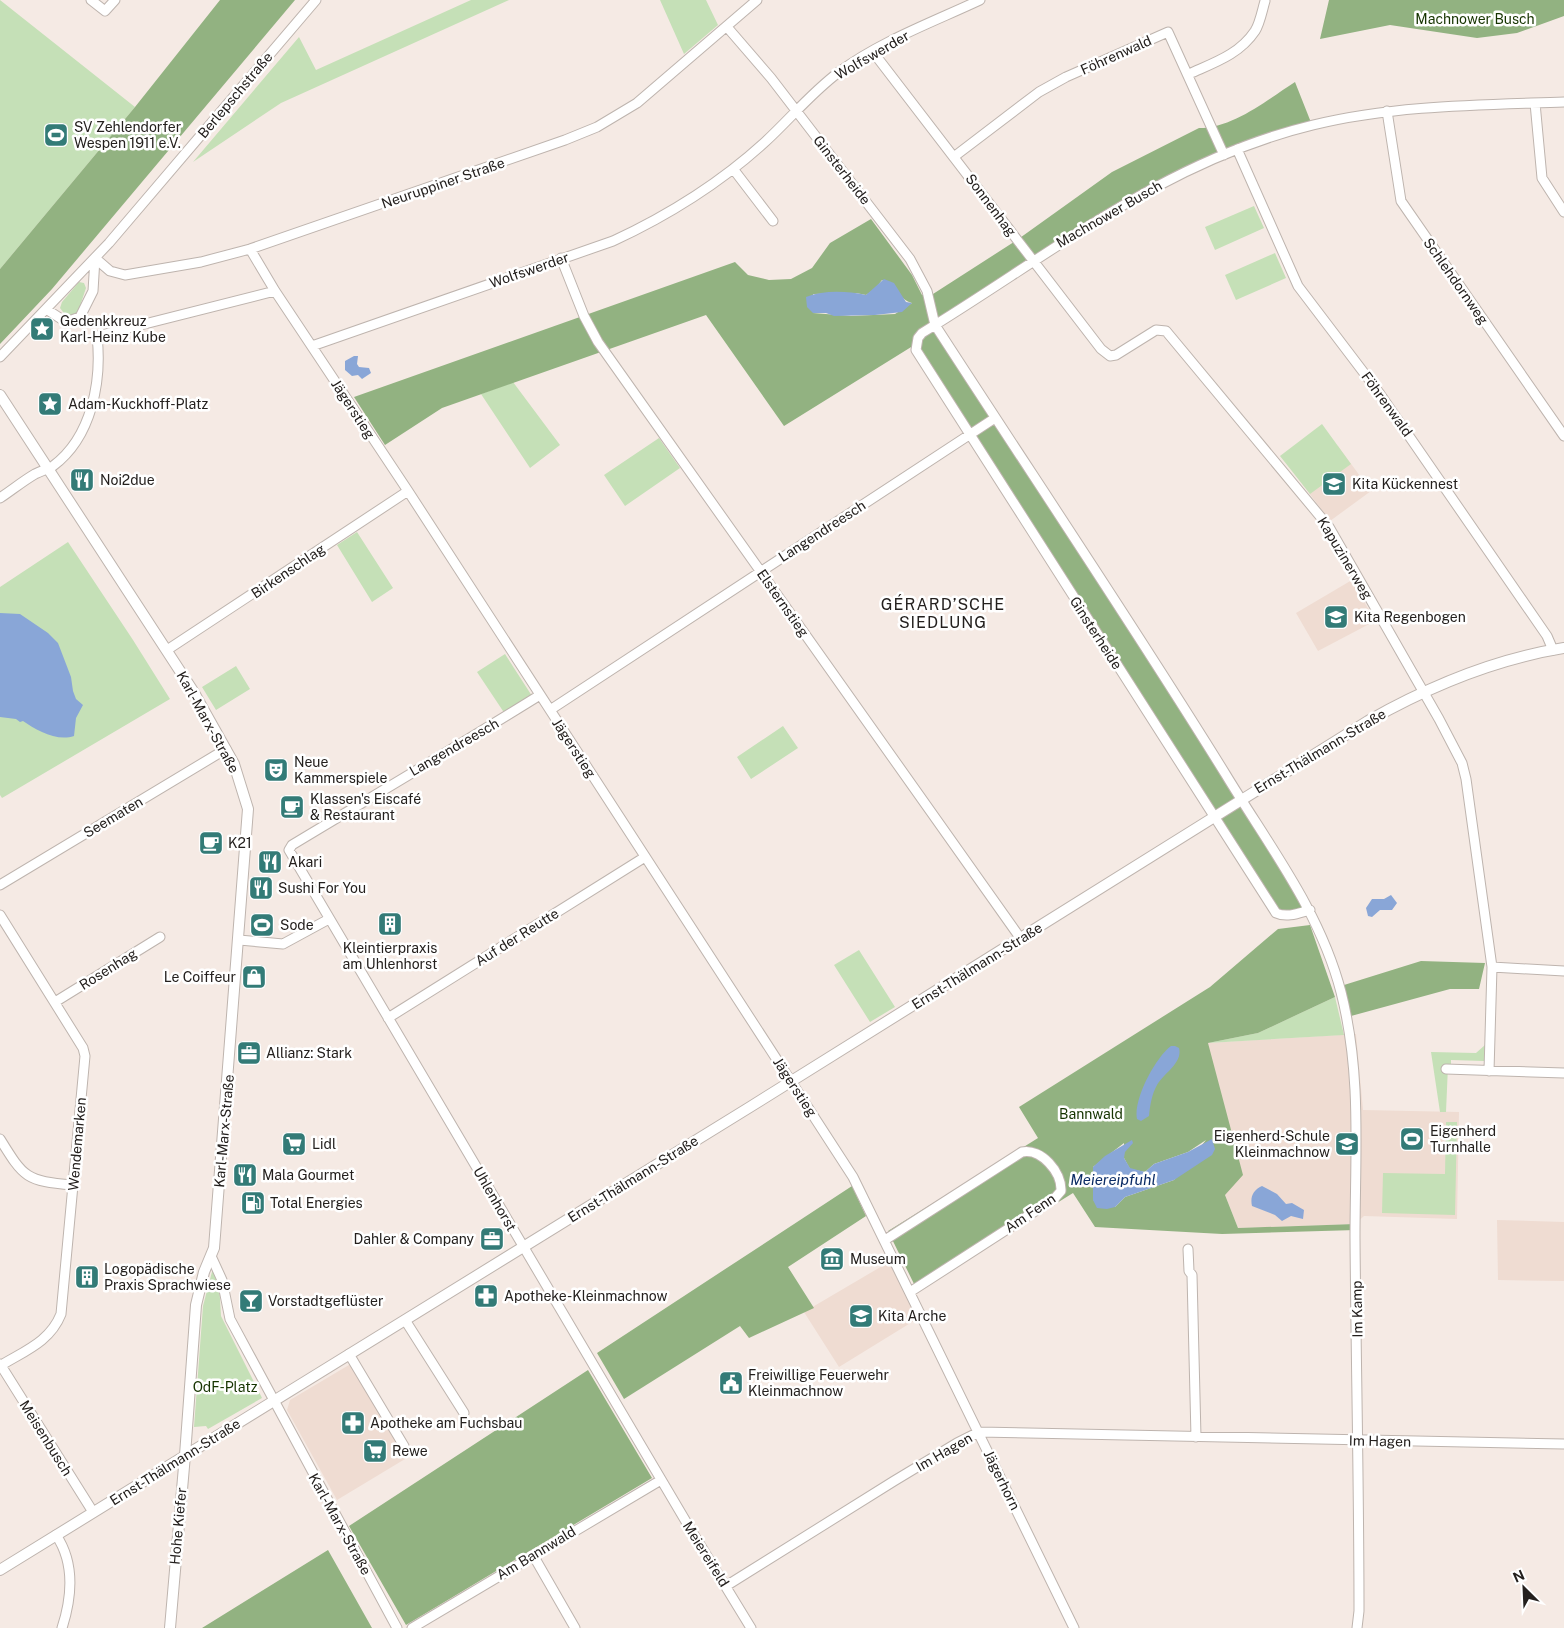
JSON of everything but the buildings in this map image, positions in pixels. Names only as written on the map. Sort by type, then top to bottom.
[{"type":"street","points":[[91,0],[106,11],[115,0]]},
{"type":"street","name":"Berlepschstraße","points":[[0,357],[95,258],[316,0]]},
{"type":"street","name":"Neuruppiner Straße","points":[[95,258],[115,274],[124,275],[201,262],[250,249],[480,170],[596,127],[650,93],[757,0]]},
{"type":"street","name":"Wolfswerder","points":[[312,346],[613,241],[652,223],[691,201],[734,170],[767,141],[816,90],[841,71],[904,34],[980,0]]},
{"type":"street","points":[[1189,74],[1226,58],[1242,47],[1256,30],[1265,1]]},
{"type":"street","name":"Ginsterheide","points":[[727,27],[772,78],[910,259],[927,291],[935,325],[1189,716],[1310,910],[1331,960],[1340,991]]},
{"type":"street","name":"Föhrenwald","points":[[955,156],[1039,92],[1066,77],[1168,32],[1189,74],[1224,155]]},
{"type":"street","name":"Sonnenhag","points":[[873,52],[955,156],[1032,261],[1101,349],[1110,356]]},
{"type":"street","name":"Machnower Busch","points":[[935,325],[1129,200],[1237,149],[1312,125],[1387,111],[1564,102]]},
{"type":"street","points":[[1535,103],[1542,178],[1564,212]]},
{"type":"street","name":"Schlehdornweg","points":[[1387,111],[1401,201],[1564,436]]},
{"type":"street","name":"Föhrenwald","points":[[1237,149],[1298,286],[1425,457],[1547,636],[1553,650]]},
{"type":"street","points":[[734,170],[773,221]]},
{"type":"street","name":"Jägerstieg","points":[[250,249],[275,291],[408,491],[853,1177],[891,1252]]},
{"type":"street","points":[[46,309],[66,322],[80,317],[93,291],[95,258]]},
{"type":"street","name":"Elsternstieg","points":[[561,258],[596,339],[1021,939]]},
{"type":"street","points":[[0,498],[59,460],[80,432],[92,406],[98,372],[97,336],[275,291]]},
{"type":"street","name":"Ginsterheide","points":[[935,325],[918,338],[916,350],[1276,914],[1281,916],[1293,915],[1310,910]]},
{"type":"street","name":"Kapuzinerweg","points":[[1110,356],[1116,355],[1156,330],[1166,331],[1329,527],[1454,746],[1466,779],[1492,967],[1489,1070]]},
{"type":"street","name":"Karl-Marx-Straße","points":[[0,395],[167,650],[226,749],[241,783],[248,809],[239,940],[212,1252],[222,1280],[230,1319],[397,1628]]},
{"type":"street","name":"Langendreesch","points":[[550,710],[995,418]]},
{"type":"street","name":"Birkenschlag","points":[[167,650],[408,491]]},
{"type":"street","name":"Ernst-Thälmann-Straße","points":[[0,1570],[1021,939],[1368,721],[1424,692],[1488,667],[1564,648]]},
{"type":"street","name":"Langendreesch","points":[[292,845],[540,695]]},
{"type":"street","name":"Seematen","points":[[0,885],[226,749]]},
{"type":"street","name":"Uhlenhorst","points":[[292,845],[289,850],[329,919],[661,1480]]},
{"type":"street","name":"Auf der Reutte","points":[[388,1018],[645,857]]},
{"type":"street","name":"Wendemarken","points":[[0,915],[83,1048],[84,1056],[63,1306],[59,1319],[42,1342],[0,1365]]},
{"type":"street","points":[[239,940],[283,944],[329,919]]},
{"type":"street","name":"Rosenhag","points":[[55,1002],[160,937]]},
{"type":"street","points":[[1492,967],[1564,971]]},
{"type":"street","name":"Im Kamp","points":[[1340,991],[1356,1073],[1358,1180],[1355,1235],[1359,1441],[1359,1612],[1357,1628]]},
{"type":"street","points":[[1446,1069],[1564,1073]]},
{"type":"street","points":[[0,1139],[20,1171],[33,1179],[73,1185]]},
{"type":"street","name":"Am Fenn","points":[[885,1240],[1022,1152],[1030,1150],[1040,1155],[1059,1179],[1060,1191],[1054,1200],[910,1292]]},
{"type":"street","points":[[1188,1249],[1189,1271],[1192,1275],[1196,1437]]},
{"type":"street","name":"Hohe Kiefer","points":[[170,1628],[186,1455],[196,1305],[204,1272],[212,1252]]},
{"type":"street","name":"Jägerhorn","points":[[891,1252],[1074,1628]]},
{"type":"street","points":[[405,1320],[464,1413]]},
{"type":"street","points":[[349,1354],[404,1446]]},
{"type":"street","name":"Meisenbusch","points":[[0,1365],[93,1512]]},
{"type":"street","name":"Im Hagen","points":[[726,1586],[880,1489],[979,1432],[1564,1444]]},
{"type":"street","name":"Am Bannwald","points":[[412,1628],[661,1480]]},
{"type":"street","name":"Meiereifeld","points":[[661,1480],[751,1628]]},
{"type":"street","points":[[56,1535],[66,1555],[70,1574],[70,1595],[62,1628]]},
{"type":"street","points":[[533,1555],[575,1628]]},
{"type":"shaded area","name":"Kita Kückennest","points":[[1338,446],[1371,491],[1330,521],[1297,477]]},
{"type":"shaded area","name":"Kita Regenbogen","points":[[1352,580],[1375,621],[1318,651],[1296,613]]},
{"type":"shaded area","name":"Eigenherd-Schule Kleinmachnow","points":[[1356,1034],[1363,1110],[1459,1112],[1457,1219],[1364,1216],[1355,1224],[1238,1228],[1225,1195],[1208,1043]]},
{"type":"shaded area","points":[[1497,1220],[1564,1222],[1564,1281],[1498,1280]]},
{"type":"shaded area","name":"Kita Arche","points":[[889,1262],[917,1319],[839,1367],[804,1312]]},
{"type":"shaded area","points":[[354,1362],[410,1456],[337,1500],[287,1410],[290,1400]]},
{"type":"green space","name":"SV Zehlendorfer Wespen 1911 e.V.","points":[[0,0],[135,107],[0,269]]},
{"type":"green space","points":[[220,0],[295,0],[52,289],[0,344],[0,269],[135,107]]},
{"type":"green space","points":[[471,0],[509,0],[281,103],[193,162],[299,37],[316,70]]},
{"type":"green space","points":[[660,0],[706,0],[718,25],[684,54]]},
{"type":"green space","name":"Machnower Busch","points":[[1329,0],[1564,0],[1564,16],[1517,33],[1477,38],[1390,25],[1320,39]]},
{"type":"green space","points":[[1295,82],[1312,125],[1176,176],[935,325],[1310,910],[1281,916],[916,344],[784,426],[706,315],[442,408],[385,445],[354,397],[735,262],[748,275],[769,280],[791,279],[812,268],[830,243],[871,219],[912,275],[922,295],[933,294],[1017,240],[1112,172],[1199,128],[1212,127],[1237,118]],"holes":[[[882,280],[904,299],[912,303],[895,314],[851,316],[813,313],[813,294],[856,293],[866,295],[876,288]]]},
{"type":"green space","points":[[1254,206],[1264,228],[1215,250],[1205,227]]},
{"type":"green space","points":[[1275,253],[1286,278],[1236,300],[1225,275]]},
{"type":"green space","points":[[79,282],[84,283],[86,288],[78,312],[66,316],[60,308],[62,302]]},
{"type":"green space","points":[[513,382],[560,445],[530,468],[481,394]]},
{"type":"green space","points":[[1322,424],[1351,464],[1310,494],[1280,456]]},
{"type":"green space","points":[[659,438],[680,468],[625,506],[604,475]]},
{"type":"green space","points":[[357,532],[393,588],[372,602],[337,545]]},
{"type":"green space","points":[[68,542],[170,699],[2,798],[0,795],[0,587]]},
{"type":"green space","points":[[505,654],[532,696],[505,714],[477,672]]},
{"type":"green space","points":[[236,666],[250,689],[216,710],[202,687]]},
{"type":"green space","points":[[783,726],[798,748],[751,779],[737,757]]},
{"type":"green space","name":"Bannwald","points":[[1310,925],[1335,997],[1258,1033],[1208,1043],[1243,1175],[1225,1195],[1238,1228],[1355,1224],[1356,1230],[1222,1234],[1095,1227],[1073,1193],[917,1290],[888,1231],[1038,1138],[1019,1107],[1210,987],[1278,929]],"holes":[[[1206,1140],[1174,1180],[1125,1197],[1115,1207],[1093,1200],[1093,1167],[1124,1143],[1124,1158],[1130,1169],[1145,1172],[1154,1164],[1188,1152]]]},
{"type":"green space","points":[[859,950],[895,1007],[870,1022],[834,965]]},
{"type":"green space","points":[[1421,961],[1485,963],[1479,989],[1450,989],[1351,1016],[1344,985]]},
{"type":"green space","points":[[1335,997],[1344,1035],[1208,1043],[1258,1033]]},
{"type":"green space","points":[[1485,1045],[1484,1061],[1451,1060],[1451,1066],[1448,1066],[1446,1112],[1440,1112],[1431,1052],[1476,1053]]},
{"type":"green space","points":[[1446,1122],[1457,1122],[1455,1215],[1382,1213],[1383,1173],[1445,1174]]},
{"type":"green space","points":[[852,1186],[866,1216],[788,1267],[814,1308],[749,1338],[740,1326],[624,1399],[597,1353]]},
{"type":"green space","name":"OdF-Platz","points":[[213,1268],[219,1282],[221,1316],[262,1398],[208,1429],[206,1426],[194,1427],[203,1306]]},
{"type":"green space","points":[[588,1370],[652,1478],[406,1625],[349,1526]]},
{"type":"green space","points":[[328,1550],[372,1628],[202,1628]]},
{"type":"water","points":[[884,279],[894,283],[906,302],[912,303],[902,312],[834,316],[826,313],[813,313],[807,307],[806,297],[820,293],[835,292],[866,295]]},
{"type":"water","points":[[358,356],[357,364],[359,367],[369,368],[371,373],[362,379],[358,375],[352,376],[345,370],[345,361]]},
{"type":"water","points":[[0,613],[20,614],[48,633],[58,643],[71,677],[76,699],[83,705],[76,718],[74,736],[54,736],[40,731],[23,721],[0,717]]},
{"type":"water","points":[[1391,895],[1397,903],[1392,910],[1380,910],[1372,917],[1368,916],[1366,908],[1372,899],[1384,899]]},
{"type":"water","points":[[1171,1046],[1179,1048],[1176,1063],[1157,1085],[1149,1116],[1141,1121],[1137,1119],[1138,1101],[1146,1080],[1158,1060]]},
{"type":"water","name":"Meiereipfuhl","points":[[1212,1139],[1215,1149],[1212,1155],[1174,1180],[1125,1197],[1115,1207],[1107,1209],[1097,1208],[1093,1200],[1093,1167],[1105,1156],[1132,1140],[1133,1143],[1125,1152],[1124,1158],[1130,1168],[1145,1172],[1154,1164],[1188,1152]]},
{"type":"water","points":[[1262,1186],[1277,1194],[1286,1204],[1292,1203],[1304,1210],[1303,1219],[1291,1216],[1282,1221],[1275,1215],[1252,1206],[1253,1194]]},
{"type":"place","name":"SV Zehlendorfer Wespen 1911 e.V.","points":[[56,135]]},
{"type":"place","name":"Gedenkkreuz Karl-Heinz Kube","points":[[42,329]]},
{"type":"place","name":"Adam-Kuckhoff-Platz","points":[[50,404]]},
{"type":"place","name":"Noi2due","points":[[82,480]]},
{"type":"place","name":"Kita Kückennest","points":[[1334,484]]},
{"type":"place","name":"Kita Regenbogen","points":[[1336,617]]},
{"type":"place","name":"Neue Kammerspiele","points":[[276,770]]},
{"type":"place","name":"Klassen's Eiscafé & Restaurant","points":[[292,807]]},
{"type":"place","name":"K21","points":[[211,843]]},
{"type":"place","name":"Akari","points":[[270,862]]},
{"type":"place","name":"Sushi For You","points":[[261,888]]},
{"type":"place","name":"Kleintierpraxis am Uhlenhorst","points":[[390,924]]},
{"type":"place","name":"Sode","points":[[262,925]]},
{"type":"place","name":"Le Coiffeur","points":[[254,977]]},
{"type":"place","name":"Allianz: Stark","points":[[249,1053]]},
{"type":"place","name":"Eigenherd Turnhalle","points":[[1412,1139]]},
{"type":"place","name":"Lidl","points":[[294,1144]]},
{"type":"place","name":"Eigenherd-Schule Kleinmachnow","points":[[1347,1144]]},
{"type":"place","name":"Mala Gourmet","points":[[245,1175]]},
{"type":"place","name":"Total Energies","points":[[253,1203]]},
{"type":"place","name":"Dahler & Company","points":[[492,1239]]},
{"type":"place","name":"Museum","points":[[832,1259]]},
{"type":"place","name":"Logopädische Praxis Sprachwiese","points":[[87,1277]]},
{"type":"place","name":"Apotheke-Kleinmachnow","points":[[486,1296]]},
{"type":"place","name":"Vorstadtgeflüster","points":[[251,1301]]},
{"type":"place","name":"Kita Arche","points":[[861,1316]]},
{"type":"place","name":"Freiwillige Feuerwehr Kleinmachnow","points":[[731,1383]]},
{"type":"place","name":"Apotheke am Fuchsbau","points":[[353,1423]]},
{"type":"place","name":"Rewe","points":[[375,1451]]},
{"type":"district","name":"GÉRARD’SCHE SIEDLUNG","points":[[943,613]]}]
